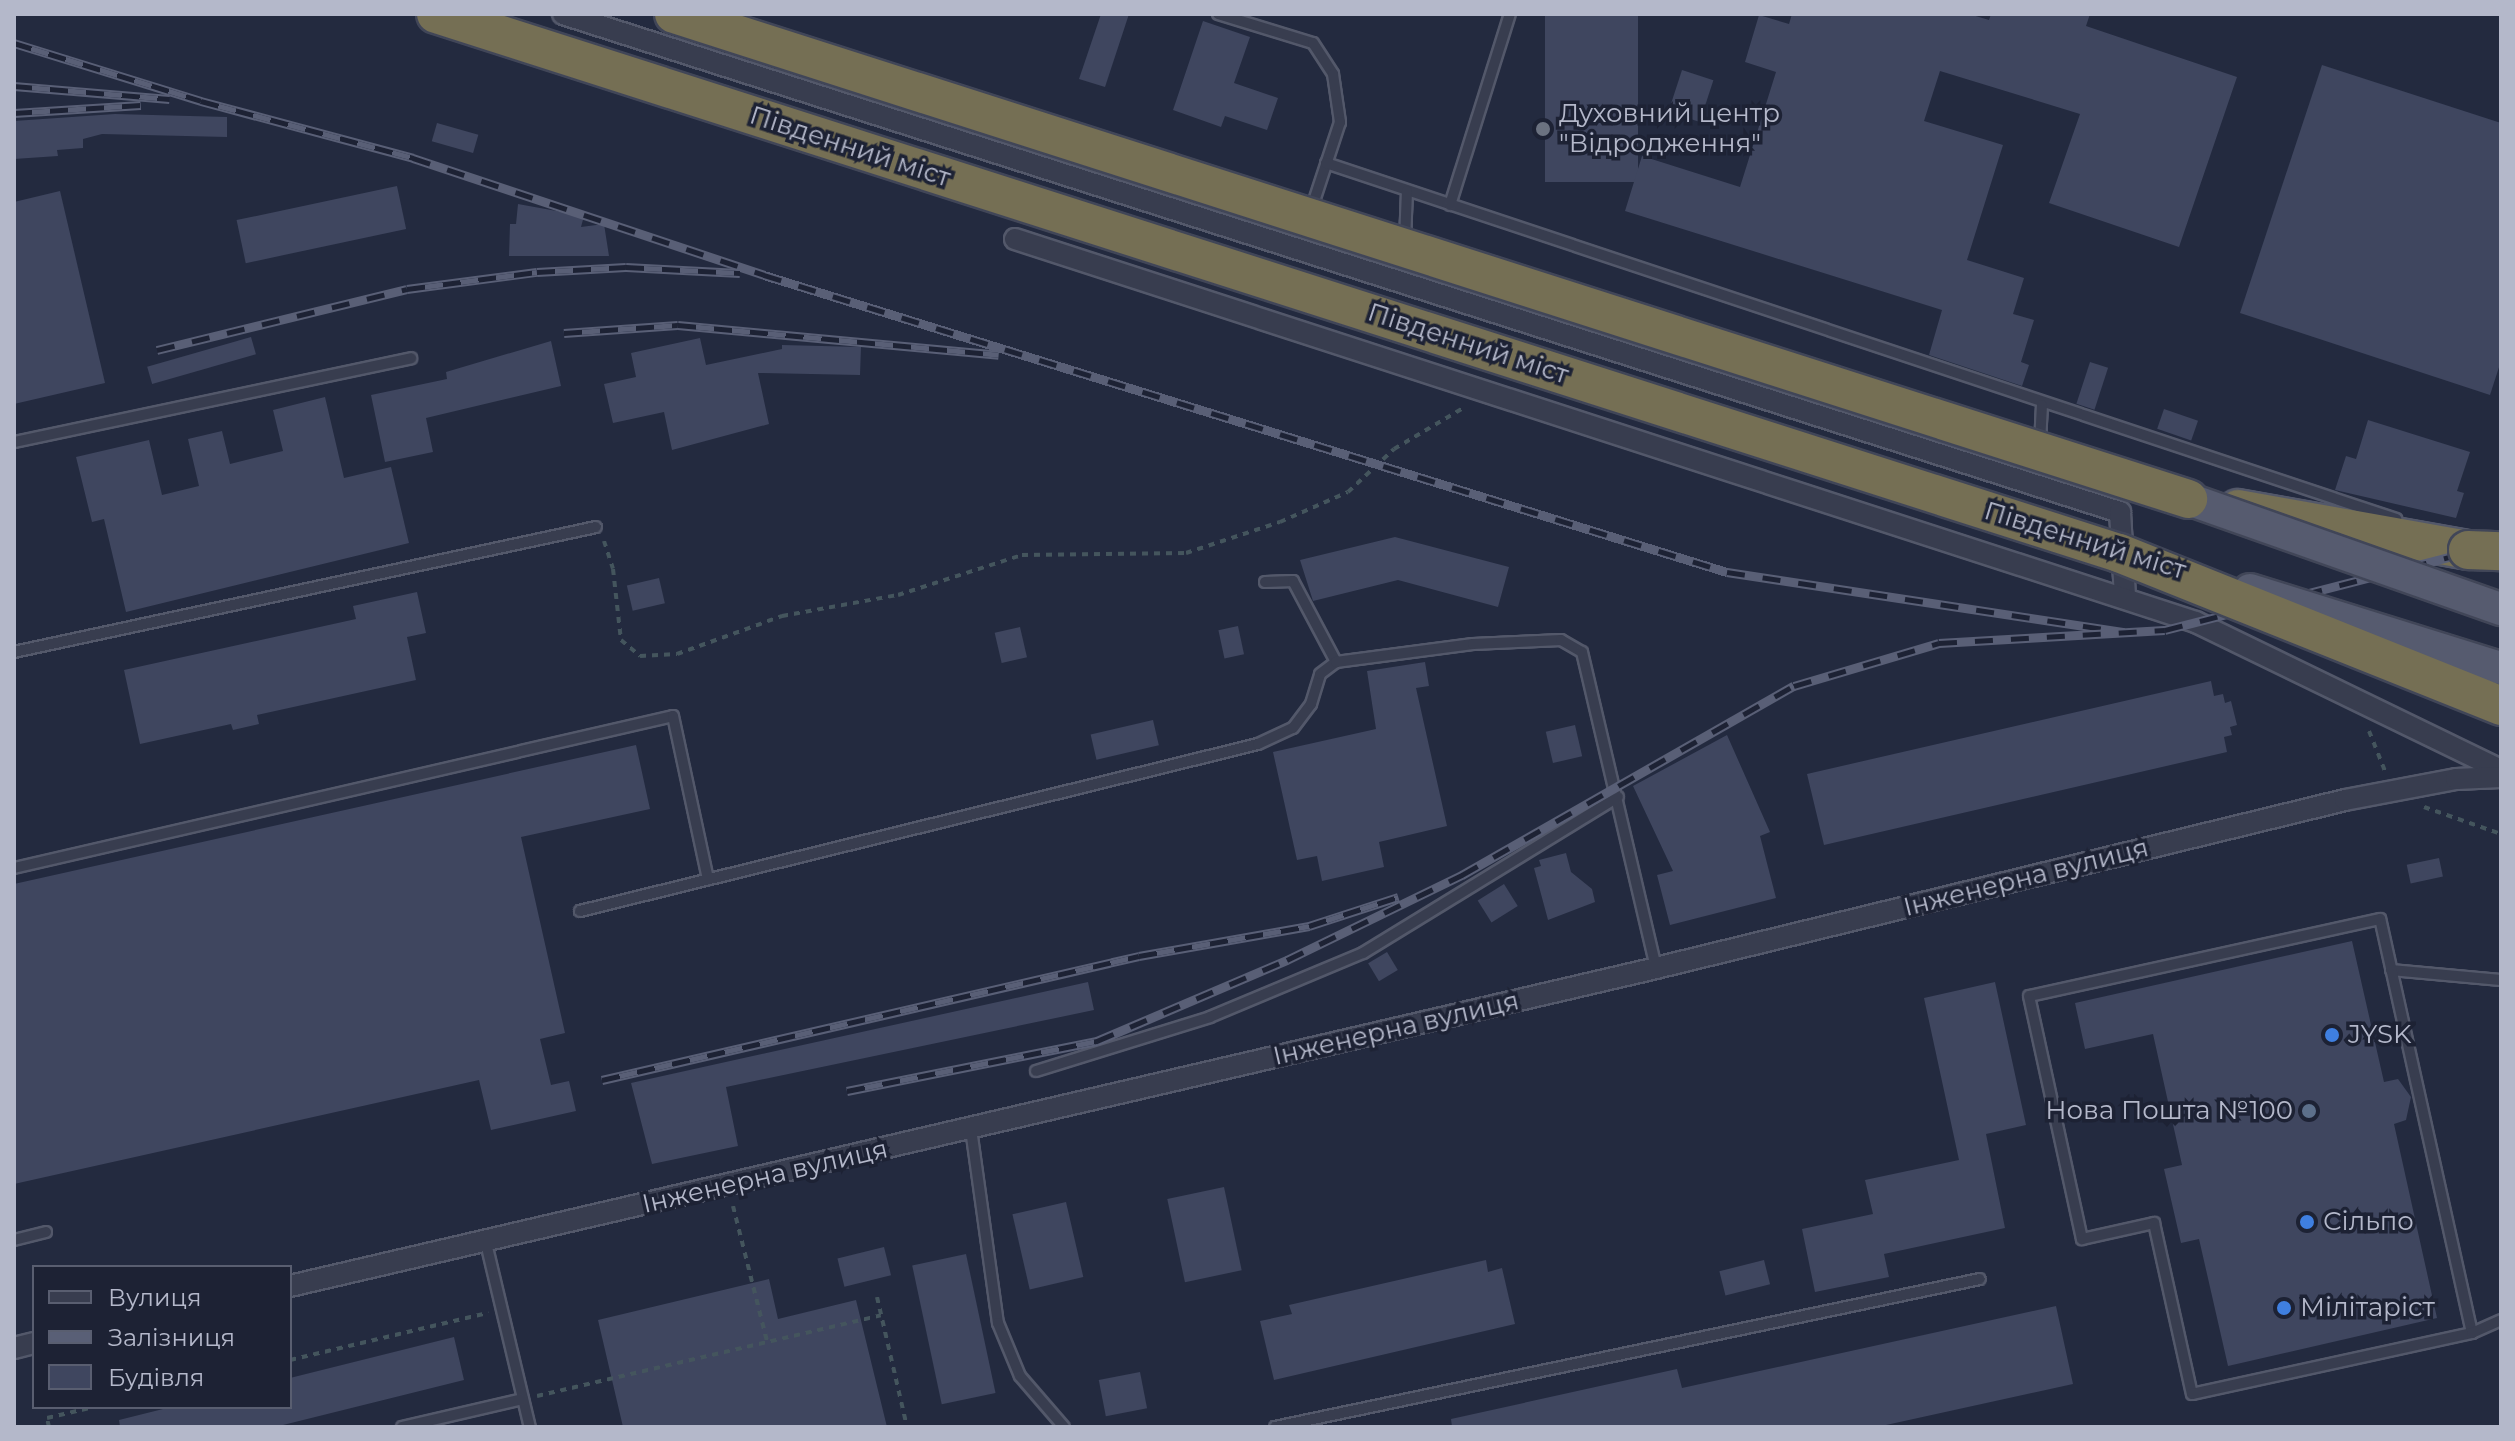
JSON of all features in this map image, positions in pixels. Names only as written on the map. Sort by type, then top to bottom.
[{"type":"highway","name":"Південний міст","points":[[436,14],[2119,553]]},
{"type":"highway","points":[[674,14],[2188,499],[2493,553]]},
{"type":"highway","points":[[2119,553],[2501,706]]},
{"type":"main road","points":[[2188,499],[2501,609]]},
{"type":"main road","name":"Південний міст","points":[[2119,553],[2501,668]]},
{"type":"street","points":[[563,14],[2120,512],[2125,596]]},
{"type":"street","points":[[1015,239],[2125,596],[2196,622],[2501,770]]},
{"type":"street","name":"Інженерна вулиця","points":[[292,1286],[486,1243],[1656,968],[2345,800],[2456,779],[2501,777]]},
{"type":"lane","points":[[1218,14],[1313,43],[1333,74],[1340,122],[1298,250]]},
{"type":"lane","points":[[1450,205],[1510,14]]},
{"type":"lane","points":[[1326,163],[2042,405],[2414,525]]},
{"type":"lane","points":[[1403,283],[1407,191]]},
{"type":"lane","points":[[14,442],[411,358]]},
{"type":"lane","points":[[2037,485],[2042,405]]},
{"type":"lane","points":[[14,652],[596,527]]},
{"type":"lane","points":[[2429,529],[2493,553]]},
{"type":"lane","points":[[1265,582],[1293,581],[1336,662]]},
{"type":"lane","points":[[580,911],[1258,744],[1293,728],[1311,704],[1320,674],[1336,662],[1473,644],[1561,640],[1582,652],[1656,968]]},
{"type":"lane","points":[[14,868],[673,716],[708,879]]},
{"type":"lane","points":[[1036,1071],[1210,1017],[1363,953],[1618,797]]},
{"type":"lane","points":[[2472,1333],[2380,919],[2029,996],[2082,1239],[2154,1223],[2192,1394],[2472,1333],[2501,1320]]},
{"type":"lane","points":[[2391,970],[2501,980]]},
{"type":"lane","points":[[971,1129],[998,1323],[1020,1376],[1064,1427]]},
{"type":"lane","points":[[14,1240],[46,1232]]},
{"type":"lane","points":[[486,1243],[530,1427]]},
{"type":"lane","points":[[1275,1427],[1980,1279]]},
{"type":"lane","points":[[402,1427],[523,1399]]},
{"type":"path","points":[[596,527],[613,569],[621,640],[640,656],[677,654],[782,616],[898,595],[1022,555],[1186,553],[1280,522],[1348,492],[1394,449],[1476,399]]},
{"type":"path","points":[[2357,700],[2386,773]]},
{"type":"path","points":[[731,1200],[767,1341]]},
{"type":"path","points":[[877,1297],[907,1427]]},
{"type":"path","points":[[292,1360],[502,1309]]},
{"type":"path","points":[[523,1399],[881,1315]]},
{"type":"path","points":[[49,1427],[47,1418],[85,1409]]},
{"type":"building","points":[[1101,14],[1129,14],[1105,87],[1079,79]]},
{"type":"building","points":[[1545,14],[1638,14],[1638,182],[1545,182]]},
{"type":"building","points":[[1792,14],[1969,14],[1989,20],[1991,14],[2090,14],[2086,26],[2237,77],[2179,247],[2049,203],[2080,114],[1940,71],[1924,121],[2003,145],[1967,260],[2024,278],[2013,314],[2034,320],[2021,362],[2029,365],[2022,386],[1929,355],[1942,310],[1625,211],[1642,156],[1740,187],[1776,72],[1745,62],[1759,15],[1789,24]]},
{"type":"building","points":[[1203,21],[1250,37],[1234,83],[1278,98],[1267,130],[1225,116],[1221,127],[1173,110]]},
{"type":"building","points":[[2322,65],[2501,123],[2501,361],[2490,395],[2240,313]]},
{"type":"building","points":[[1682,70],[1713,80],[1700,122],[1668,112]]},
{"type":"building","points":[[115,114],[227,117],[227,137],[102,134],[83,139],[83,148],[57,150],[58,156],[14,159],[14,121]]},
{"type":"building","points":[[437,123],[478,135],[473,153],[432,141]]},
{"type":"building","points":[[397,186],[406,229],[246,263],[237,220]]},
{"type":"building","points":[[60,191],[105,383],[14,404],[14,202]]},
{"type":"building","points":[[518,204],[584,216],[581,227],[604,224],[609,256],[509,256],[510,224],[516,224]]},
{"type":"building","points":[[251,337],[256,354],[152,384],[147,367]]},
{"type":"building","points":[[700,338],[706,365],[782,349],[782,345],[861,347],[860,375],[758,373],[769,424],[672,450],[664,412],[613,423],[604,384],[636,377],[631,353]]},
{"type":"building","points":[[551,341],[561,386],[426,418],[433,452],[385,462],[371,395],[447,379],[446,372]]},
{"type":"building","points":[[2090,362],[2108,368],[2094,410],[2076,404]]},
{"type":"building","points":[[325,397],[344,478],[391,467],[409,543],[126,612],[104,519],[92,522],[76,457],[149,440],[162,495],[199,486],[188,439],[222,431],[230,464],[283,451],[273,410]]},
{"type":"building","points":[[2164,409],[2198,421],[2191,441],[2157,429]]},
{"type":"building","points":[[2368,420],[2470,452],[2457,491],[2464,493],[2456,518],[2335,490],[2346,456],[2356,459]]},
{"type":"building","points":[[1395,537],[1509,567],[1498,607],[1398,580],[1313,601],[1300,560]]},
{"type":"building","points":[[659,578],[665,603],[633,611],[627,585]]},
{"type":"building","points":[[417,592],[426,633],[407,637],[416,680],[257,715],[259,724],[233,730],[231,724],[140,744],[124,670],[356,619],[353,606]]},
{"type":"building","points":[[1238,626],[1244,654],[1224,659],[1218,630]]},
{"type":"building","points":[[1020,627],[1027,657],[1002,663],[995,633]]},
{"type":"building","points":[[1425,662],[1429,686],[1416,688],[1447,826],[1379,842],[1384,867],[1322,881],[1317,856],[1297,860],[1273,752],[1376,729],[1367,671]]},
{"type":"building","points":[[2211,681],[2214,696],[2223,694],[2225,703],[2231,701],[2237,725],[2230,727],[2232,735],[2224,737],[2227,752],[1824,845],[1807,774]]},
{"type":"building","points":[[1153,720],[1159,745],[1096,760],[1091,734]]},
{"type":"building","points":[[1575,725],[1582,756],[1553,763],[1546,732]]},
{"type":"building","points":[[1727,735],[1770,832],[1760,836],[1776,898],[1670,925],[1657,875],[1673,871],[1633,786]]},
{"type":"building","points":[[636,745],[650,809],[521,837],[565,1033],[540,1039],[551,1085],[569,1081],[576,1111],[491,1130],[479,1080],[14,1184],[14,884]]},
{"type":"building","points":[[1566,853],[1571,872],[1592,889],[1595,902],[1548,920],[1534,868],[1541,866],[1539,860]]},
{"type":"building","points":[[2439,858],[2443,877],[2411,883],[2407,865]]},
{"type":"building","points":[[1504,884],[1518,906],[1491,922],[1478,900]]},
{"type":"building","points":[[2352,941],[2384,1082],[2398,1079],[2411,1097],[2406,1120],[2394,1124],[2437,1318],[2228,1366],[2199,1239],[2181,1243],[2164,1169],[2182,1165],[2153,1034],[2085,1049],[2075,1003]]},
{"type":"building","points":[[1387,952],[1398,970],[1379,981],[1368,963]]},
{"type":"building","points":[[1088,982],[1094,1010],[726,1087],[738,1146],[652,1164],[631,1083]]},
{"type":"building","points":[[1995,982],[2026,1125],[1986,1134],[2005,1228],[1884,1254],[1889,1277],[1815,1292],[1802,1229],[1873,1214],[1865,1180],[1959,1160],[1924,998]]},
{"type":"building","points":[[1224,1187],[1242,1270],[1185,1282],[1167,1199]]},
{"type":"building","points":[[1066,1202],[1083,1277],[1030,1289],[1012,1214]]},
{"type":"building","points":[[884,1247],[891,1275],[844,1287],[837,1259]]},
{"type":"building","points":[[966,1254],[996,1393],[942,1404],[912,1265]]},
{"type":"building","points":[[1486,1260],[1488,1272],[1502,1268],[1515,1324],[1274,1380],[1260,1321],[1292,1314],[1289,1305]]},
{"type":"building","points":[[1764,1260],[1770,1284],[1725,1295],[1719,1271]]},
{"type":"building","points":[[769,1279],[778,1319],[856,1300],[887,1427],[623,1427],[598,1320]]},
{"type":"building","points":[[2056,1306],[2073,1384],[1877,1427],[1452,1427],[1451,1419],[1677,1369],[1682,1388]]},
{"type":"building","points":[[454,1337],[464,1380],[275,1427],[120,1427],[119,1420],[163,1409],[292,1409],[292,1378]]},
{"type":"building","points":[[1140,1372],[1147,1408],[1106,1416],[1099,1380]]},
{"type":"railway","points":[[14,43],[201,101],[413,158],[764,275],[1727,572],[2125,632]]},
{"type":"railway","points":[[14,86],[169,99]]},
{"type":"railway","points":[[14,113],[141,105]]},
{"type":"railway","points":[[157,350],[407,289],[537,272],[626,267],[740,273]]},
{"type":"railway","points":[[564,333],[678,325],[999,355]]},
{"type":"railway","points":[[847,1091],[1097,1041],[1287,960],[1462,875],[1794,686],[1939,643],[2165,630],[2501,544]]},
{"type":"railway","points":[[602,1080],[1139,956],[1309,926],[1398,897]]},
{"type":"place","name":"Духовний центр \"Відродження\"","points":[[1543,129]]},
{"type":"place","name":"JYSK","points":[[2332,1035]]},
{"type":"place","name":"Нова Пошта №100","points":[[2309,1111]]},
{"type":"place","name":"Сільпо","points":[[2307,1222]]},
{"type":"place","name":"Мілітаріст","points":[[2284,1308]]}]
